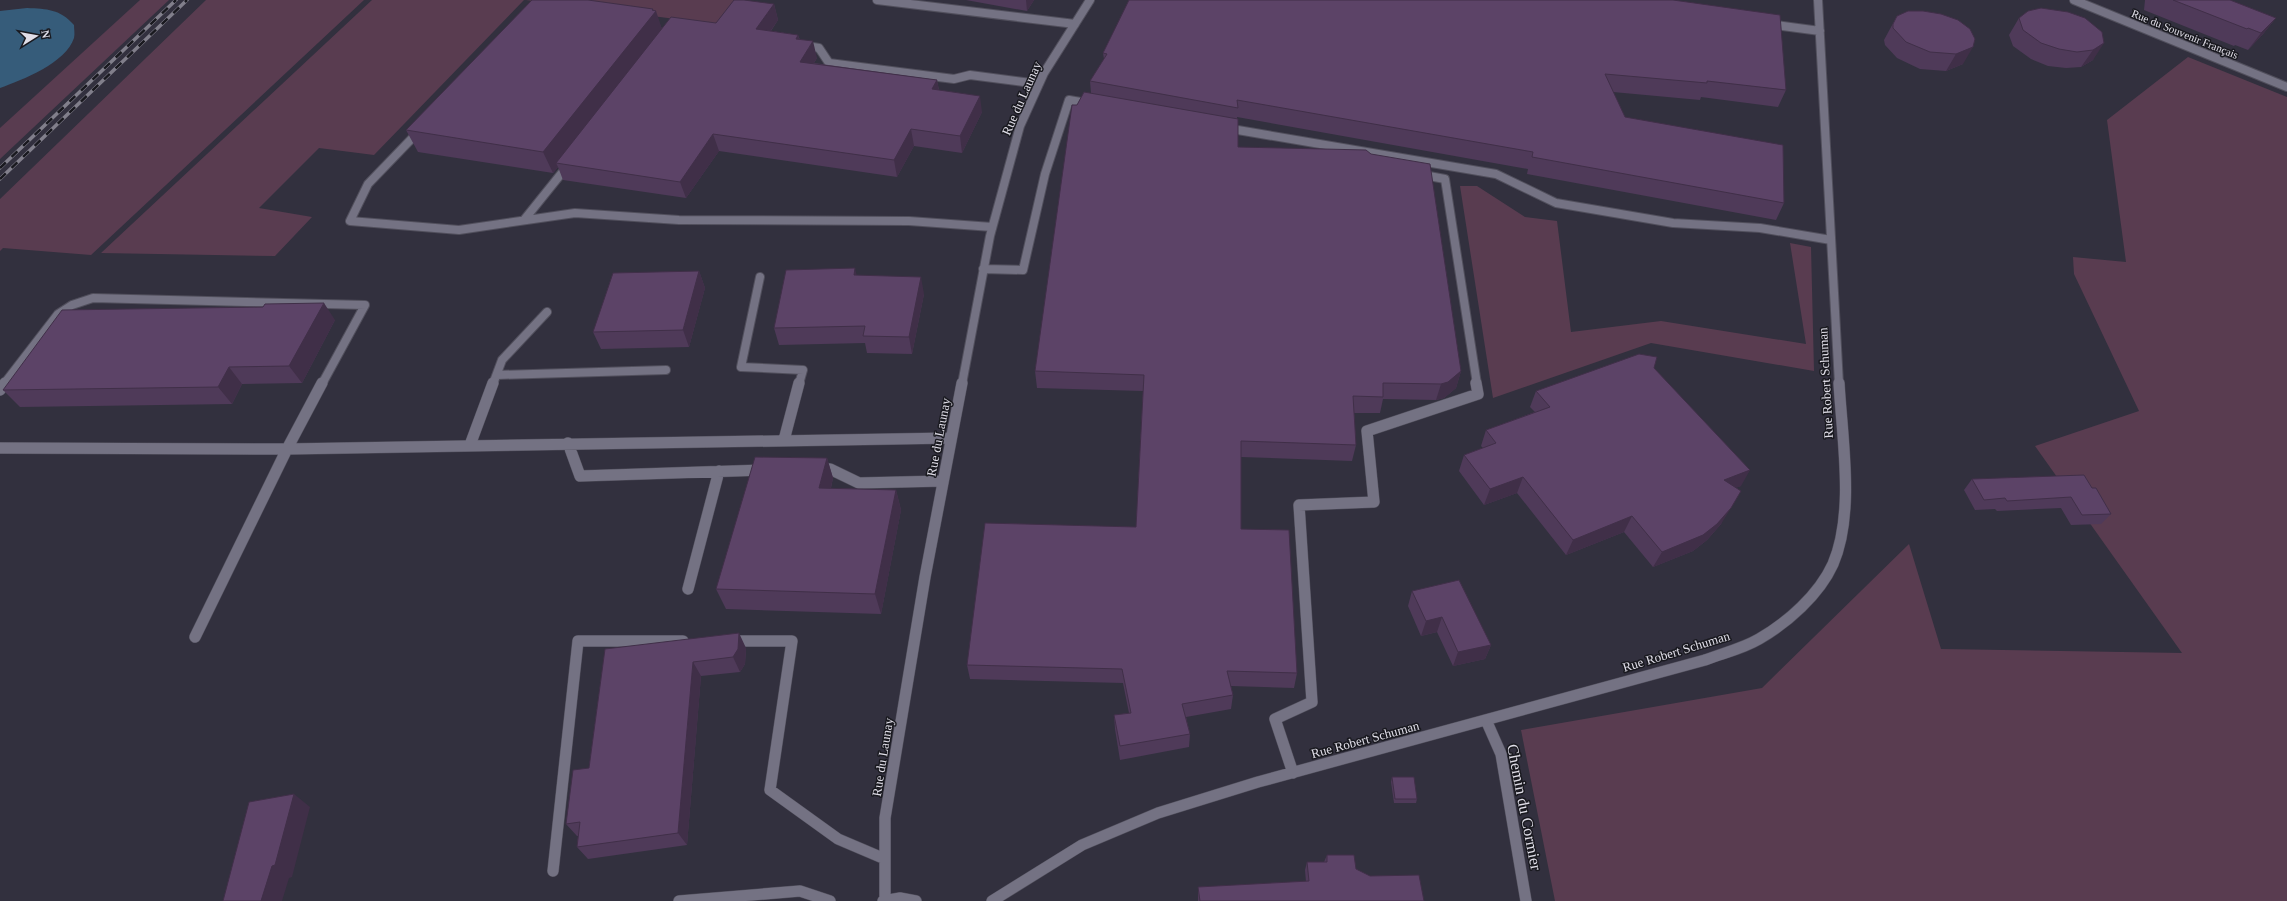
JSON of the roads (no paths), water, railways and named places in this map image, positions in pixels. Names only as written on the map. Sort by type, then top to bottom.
[{"type":"street","points":[[877,0],[1075,24]]},
{"type":"street","name":"Rue du Launay","points":[[884,900],[885,818],[925,576],[992,227],[1020,126],[1039,84],[1090,0]]},
{"type":"street","name":"Rue Robert Schuman","points":[[992,901],[1082,845],[1158,813],[1293,773],[1705,660],[1752,642],[1791,615],[1816,590],[1832,566],[1842,529],[1844,491],[1818,0]]},
{"type":"street","name":"Rue du Souvenir Français","points":[[2074,0],[2287,87]]},
{"type":"street","points":[[1759,22],[1820,31]]},
{"type":"street","points":[[790,44],[819,48],[829,64],[954,79],[970,75],[1039,84]]},
{"type":"street","points":[[983,268],[1023,270],[1045,174],[1069,100],[1100,105]]},
{"type":"street","points":[[428,121],[368,184],[350,221],[459,230],[575,213],[679,220],[909,221],[992,227]]},
{"type":"street","points":[[1217,127],[1496,174],[1556,203],[1673,223],[1760,228],[1831,240]]},
{"type":"street","points":[[1359,152],[1369,165]]},
{"type":"street","points":[[524,220],[573,158]]},
{"type":"street","points":[[1293,773],[1275,719],[1312,702],[1299,505],[1374,502],[1367,431],[1478,394],[1445,179],[1407,172]]},
{"type":"street","points":[[760,277],[741,368],[803,370],[784,440]]},
{"type":"street","points":[[0,390],[58,314],[72,305],[93,298],[365,305],[287,448],[195,637]]},
{"type":"street","points":[[470,445],[502,360],[547,312]]},
{"type":"street","points":[[497,375],[666,370]]},
{"type":"street","points":[[0,448],[287,448],[951,438]]},
{"type":"street","points":[[568,443],[580,476],[775,470]]},
{"type":"street","points":[[806,470],[830,469],[859,483],[943,481]]},
{"type":"street","points":[[688,589],[719,471]]},
{"type":"street","points":[[553,871],[578,641],[697,641]]},
{"type":"street","points":[[721,641],[792,641],[770,790],[838,839],[885,859]]},
{"type":"street","name":"Chemin du Cormier","points":[[1486,720],[1501,754],[1526,901]]},
{"type":"street","points":[[679,901],[800,890],[830,901]]},
{"type":"street","points":[[884,900],[900,898],[916,901]]},
{"type":"water","points":[[27,8],[53,11],[64,16],[74,25],[74,38],[69,47],[53,63],[31,75],[0,88],[0,11]]},
{"type":"railway","points":[[0,168],[176,0]]},
{"type":"railway","points":[[0,179],[187,0]]}]
